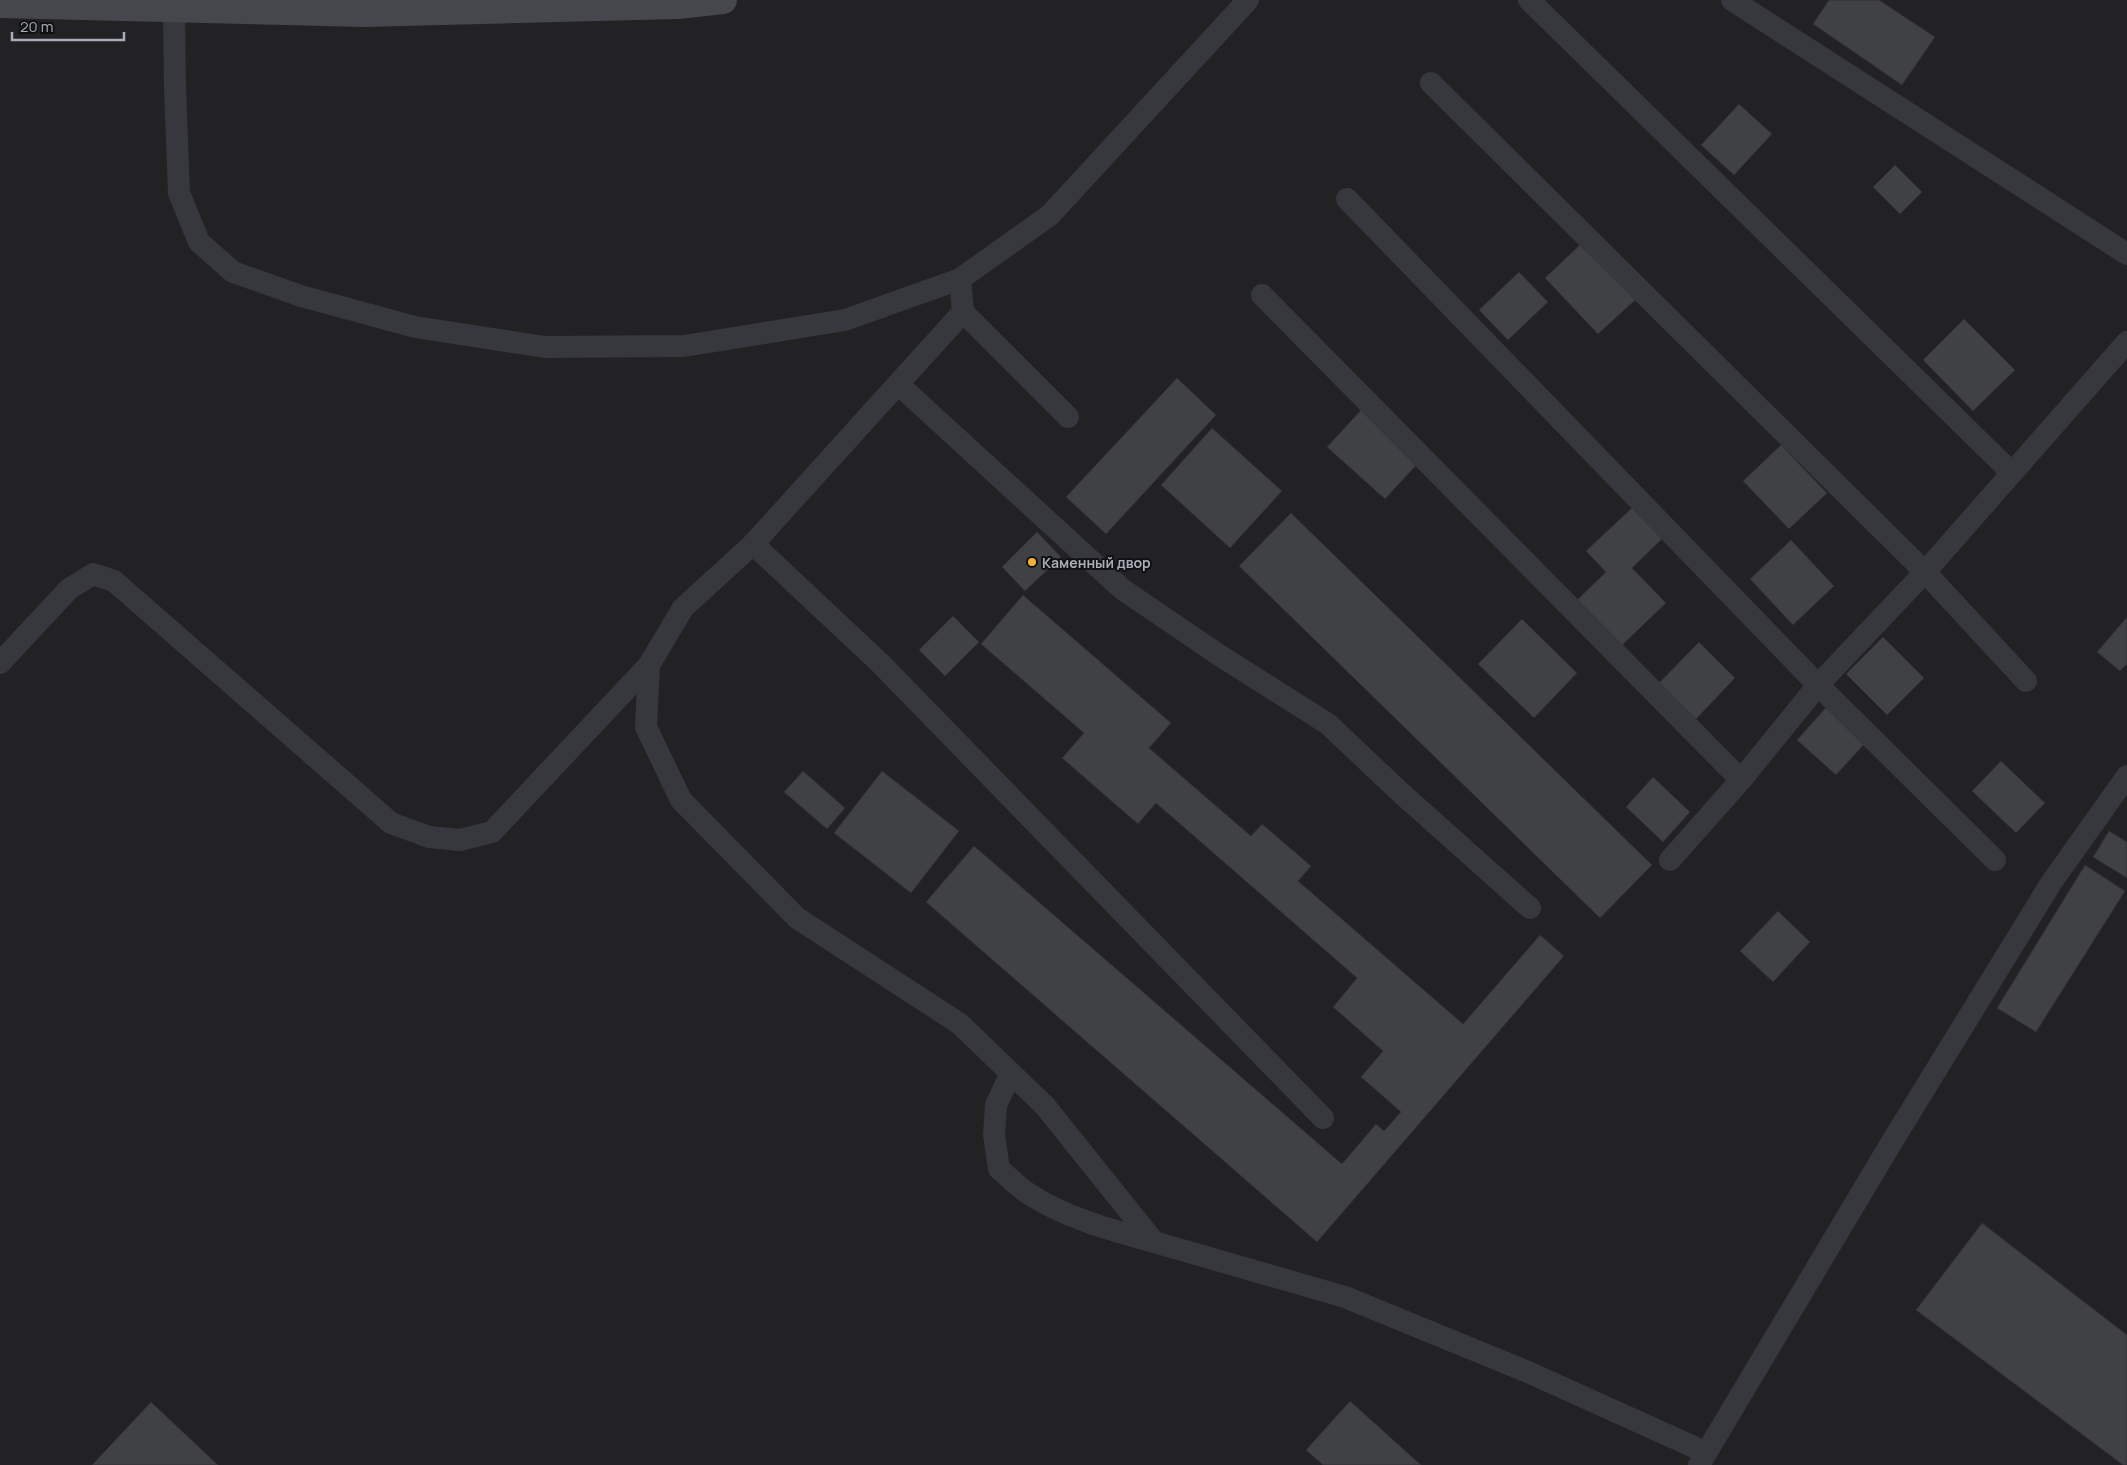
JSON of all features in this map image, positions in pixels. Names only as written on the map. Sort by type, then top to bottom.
[{"type":"street","points":[[0,4],[174,10],[364,13],[678,5],[723,0]]},
{"type":"lane","points":[[174,10],[179,193],[199,242],[233,272],[301,296],[415,327],[545,347],[684,346],[845,320],[960,279],[1050,215],[1248,0]]},
{"type":"lane","points":[[1529,0],[2012,473]]},
{"type":"lane","points":[[1732,0],[2127,254]]},
{"type":"lane","points":[[1431,83],[1925,572],[2026,681]]},
{"type":"lane","points":[[1347,199],[1818,685],[1995,860]]},
{"type":"lane","points":[[960,279],[963,312],[1068,417]]},
{"type":"lane","points":[[1262,295],[1741,780]]},
{"type":"lane","points":[[0,663],[69,589],[94,574],[114,581],[391,823],[429,837],[460,840],[492,832],[649,664],[683,608],[753,544],[963,312]]},
{"type":"lane","points":[[1670,860],[1741,780],[1818,685],[1925,572],[2127,342]]},
{"type":"lane","points":[[898,384],[1122,589],[1219,655],[1328,724],[1400,792],[1530,908]]},
{"type":"lane","points":[[753,544],[880,663],[1323,1118]]},
{"type":"lane","points":[[649,664],[646,727],[681,800],[798,918],[960,1024],[1045,1106],[1154,1242]]},
{"type":"lane","points":[[1011,1073],[996,1105],[994,1135],[999,1169],[1028,1193],[1062,1212],[1104,1228],[1345,1297],[1528,1372],[1702,1459],[2051,883],[2127,776]]},
{"type":"shaded area","points":[[705,0],[2127,0],[2127,1465],[0,1465],[0,4]]},
{"type":"building","points":[[1829,0],[1879,0],[1935,37],[1902,85],[1813,24]]},
{"type":"building","points":[[1739,104],[1772,134],[1734,175],[1701,145]]},
{"type":"building","points":[[1895,165],[1922,192],[1900,214],[1873,187]]},
{"type":"building","points":[[1582,243],[1635,300],[1598,334],[1545,278]]},
{"type":"building","points":[[1519,272],[1548,302],[1508,340],[1479,310]]},
{"type":"building","points":[[1964,319],[2015,370],[1973,411],[1923,360]]},
{"type":"building","points":[[1177,378],[1216,415],[1106,534],[1066,497]]},
{"type":"building","points":[[1362,409],[1420,461],[1385,499],[1327,447]]},
{"type":"building","points":[[1212,428],[1282,491],[1230,548],[1161,485]]},
{"type":"building","points":[[1781,445],[1827,493],[1789,529],[1743,481]]},
{"type":"building","points":[[1635,505],[1665,536],[1632,568],[1666,603],[1617,650],[1573,604],[1606,572],[1586,551]]},
{"type":"building","points":[[1291,513],[1652,865],[1600,918],[1239,566]]},
{"type":"building","name":"Каменный двор","points":[[1037,532],[1061,557],[1025,591],[1002,567]]},
{"type":"building","points":[[1791,540],[1834,586],[1793,625],[1750,579]]},
{"type":"building","points":[[1023,595],[1171,723],[1149,748],[1251,836],[1262,824],[1311,866],[1298,881],[1463,1024],[1540,935],[1564,956],[1317,1242],[926,902],[974,846],[1342,1164],[1376,1124],[1384,1131],[1401,1112],[1361,1077],[1383,1051],[1333,1007],[1357,978],[1156,803],[1138,824],[1062,758],[1084,733],[981,644]]},
{"type":"building","points":[[953,616],[979,642],[945,676],[919,650]]},
{"type":"building","points":[[2127,617],[2127,664],[2120,671],[2097,652]]},
{"type":"building","points":[[1522,619],[1577,673],[1534,718],[1478,664]]},
{"type":"building","points":[[1883,637],[1924,678],[1887,715],[1846,674]]},
{"type":"building","points":[[1699,642],[1735,678],[1696,719],[1659,683]]},
{"type":"building","points":[[1829,704],[1869,739],[1836,775],[1797,740]]},
{"type":"building","points":[[2001,761],[2045,803],[2016,833],[1972,791]]},
{"type":"building","points":[[803,771],[845,808],[827,829],[784,792]]},
{"type":"building","points":[[882,771],[959,831],[911,893],[834,833]]},
{"type":"building","points":[[1653,777],[1690,812],[1663,842],[1626,807]]},
{"type":"building","points":[[2109,831],[2127,842],[2127,878],[2093,857]]},
{"type":"building","points":[[2085,865],[2125,891],[2036,1032],[1997,1008]]},
{"type":"building","points":[[1778,911],[1810,942],[1773,982],[1740,951]]},
{"type":"building","points":[[1982,1223],[2127,1335],[2127,1465],[2123,1465],[1916,1310]]},
{"type":"building","points":[[1350,1401],[1421,1465],[1323,1465],[1306,1450]]},
{"type":"building","points":[[151,1402],[218,1465],[92,1465]]},
{"type":"place","name":"Каменный двор","points":[[1032,562]]}]
